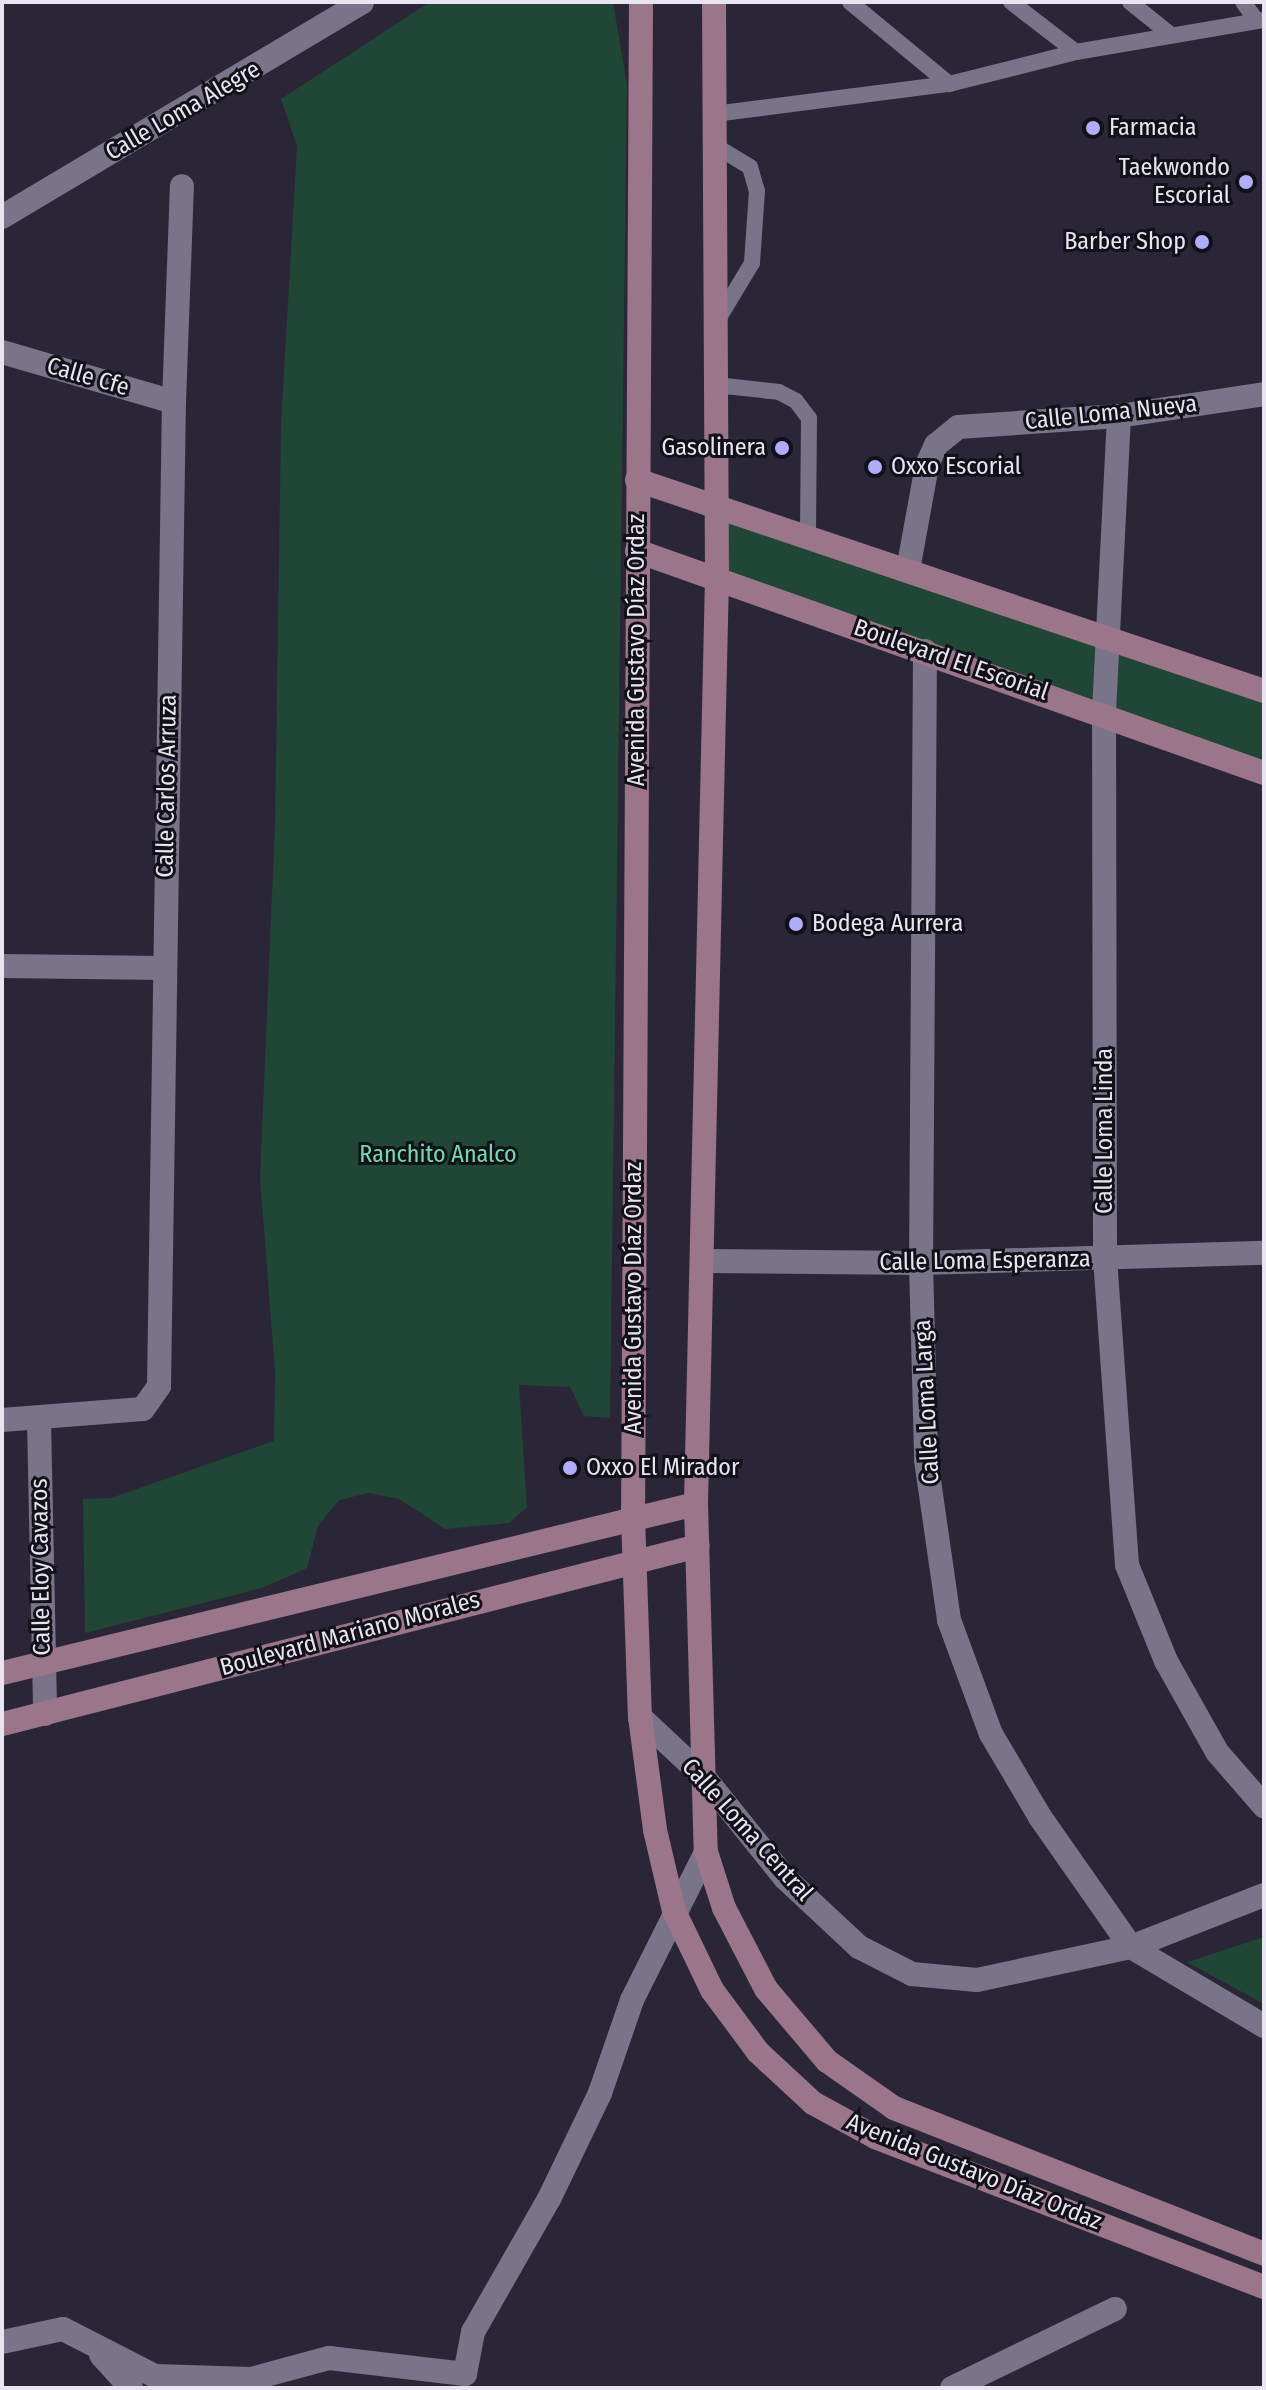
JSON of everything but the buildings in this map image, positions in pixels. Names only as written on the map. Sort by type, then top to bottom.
[{"type":"street","name":"Calle Loma Alegre","points":[[2,217],[362,2]]},
{"type":"street","name":"Avenida Gustavo Díaz Ordaz","points":[[641,2],[633,1518],[640,1717],[655,1830],[674,1911],[712,1990],[758,2052],[813,2103],[875,2137],[1264,2287]]},
{"type":"street","name":"Avenida Gustavo Díaz Ordaz","points":[[714,2],[717,577],[705,1261],[696,1504],[706,1852],[724,1908],[766,1989],[827,2061],[894,2108],[1264,2254]]},
{"type":"street","name":"Calle Carlos Arruza","points":[[39,1420],[143,1409],[159,1386],[174,402],[182,186]]},
{"type":"street","name":"Calle Cfe","points":[[2,352],[174,402]]},
{"type":"street","name":"Calle Loma Nueva","points":[[908,570],[927,465],[936,445],[958,427],[1119,416],[1264,394]]},
{"type":"street","name":"Calle Loma Linda","points":[[1119,416],[1104,713],[1105,1258],[1127,1565],[1166,1661],[1217,1752],[1264,1806]]},
{"type":"street","points":[[637,480],[1264,691]]},
{"type":"street","name":"Boulevard El Escorial","points":[[637,551],[1104,713],[1264,773]]},
{"type":"street","name":"Calle Loma Larga","points":[[925,651],[921,1263],[926,1460],[949,1620],[991,1734],[1040,1817],[1131,1947],[1264,2026]]},
{"type":"street","points":[[2,966],[164,968]]},
{"type":"street","name":"Calle Loma Esperanza","points":[[705,1261],[921,1263],[1264,1253]]},
{"type":"street","points":[[2,1420],[39,1420]]},
{"type":"street","name":"Calle Eloy Cavazos","points":[[39,1420],[45,1714]]},
{"type":"street","name":"Boulevard Mariano Morales","points":[[2,1673],[696,1504]]},
{"type":"street","name":"Boulevard Mariano Morales","points":[[2,1724],[698,1546]]},
{"type":"street","name":"Calle Loma Central","points":[[640,1717],[703,1776],[785,1878],[859,1947],[912,1974],[977,1980],[1131,1947],[1264,1895]]},
{"type":"street","points":[[2,2342],[63,2329],[155,2376],[251,2379],[329,2358],[468,2381],[473,2332],[549,2199],[600,2093],[632,2000],[706,1852]]},
{"type":"street","points":[[952,2388],[988,2381],[1115,2309]]},
{"type":"street","points":[[92,2344],[131,2388]]},
{"type":"lane","points":[[850,2],[949,84]]},
{"type":"lane","points":[[1011,2],[1076,52]]},
{"type":"lane","points":[[1130,2],[1170,34]]},
{"type":"lane","points":[[1243,2],[1260,20]]},
{"type":"lane","points":[[714,114],[949,84],[1076,52],[1260,20]]},
{"type":"lane","points":[[714,145],[750,167],[757,191],[752,263],[715,325]]},
{"type":"lane","points":[[716,385],[779,392],[796,401],[809,418],[808,536]]},
{"type":"green space","name":"Ranchito Analco","points":[[430,2],[613,2],[627,85],[610,1418],[584,1416],[570,1387],[519,1385],[527,1507],[509,1523],[445,1529],[399,1499],[369,1493],[339,1500],[318,1526],[307,1568],[262,1588],[85,1633],[83,1499],[111,1498],[274,1441],[275,1372],[260,1178],[275,824],[281,424],[297,146],[281,99]]},
{"type":"green space","points":[[719,509],[1106,642],[1103,709],[721,573]]},
{"type":"green space","points":[[1111,639],[1264,693],[1264,772],[1107,711]]},
{"type":"green space","points":[[1264,1937],[1264,2004],[1187,1962]]},
{"type":"place","name":"Farmacia","points":[[1093,128]]},
{"type":"place","name":"Taekwondo Escorial","points":[[1246,182]]},
{"type":"place","name":"Barber Shop","points":[[1202,242]]},
{"type":"place","name":"Gasolinera","points":[[782,448]]},
{"type":"place","name":"Oxxo Escorial","points":[[875,467]]},
{"type":"place","name":"Bodega Aurrera","points":[[796,924]]},
{"type":"place","name":"Oxxo El Mirador","points":[[570,1468]]}]
